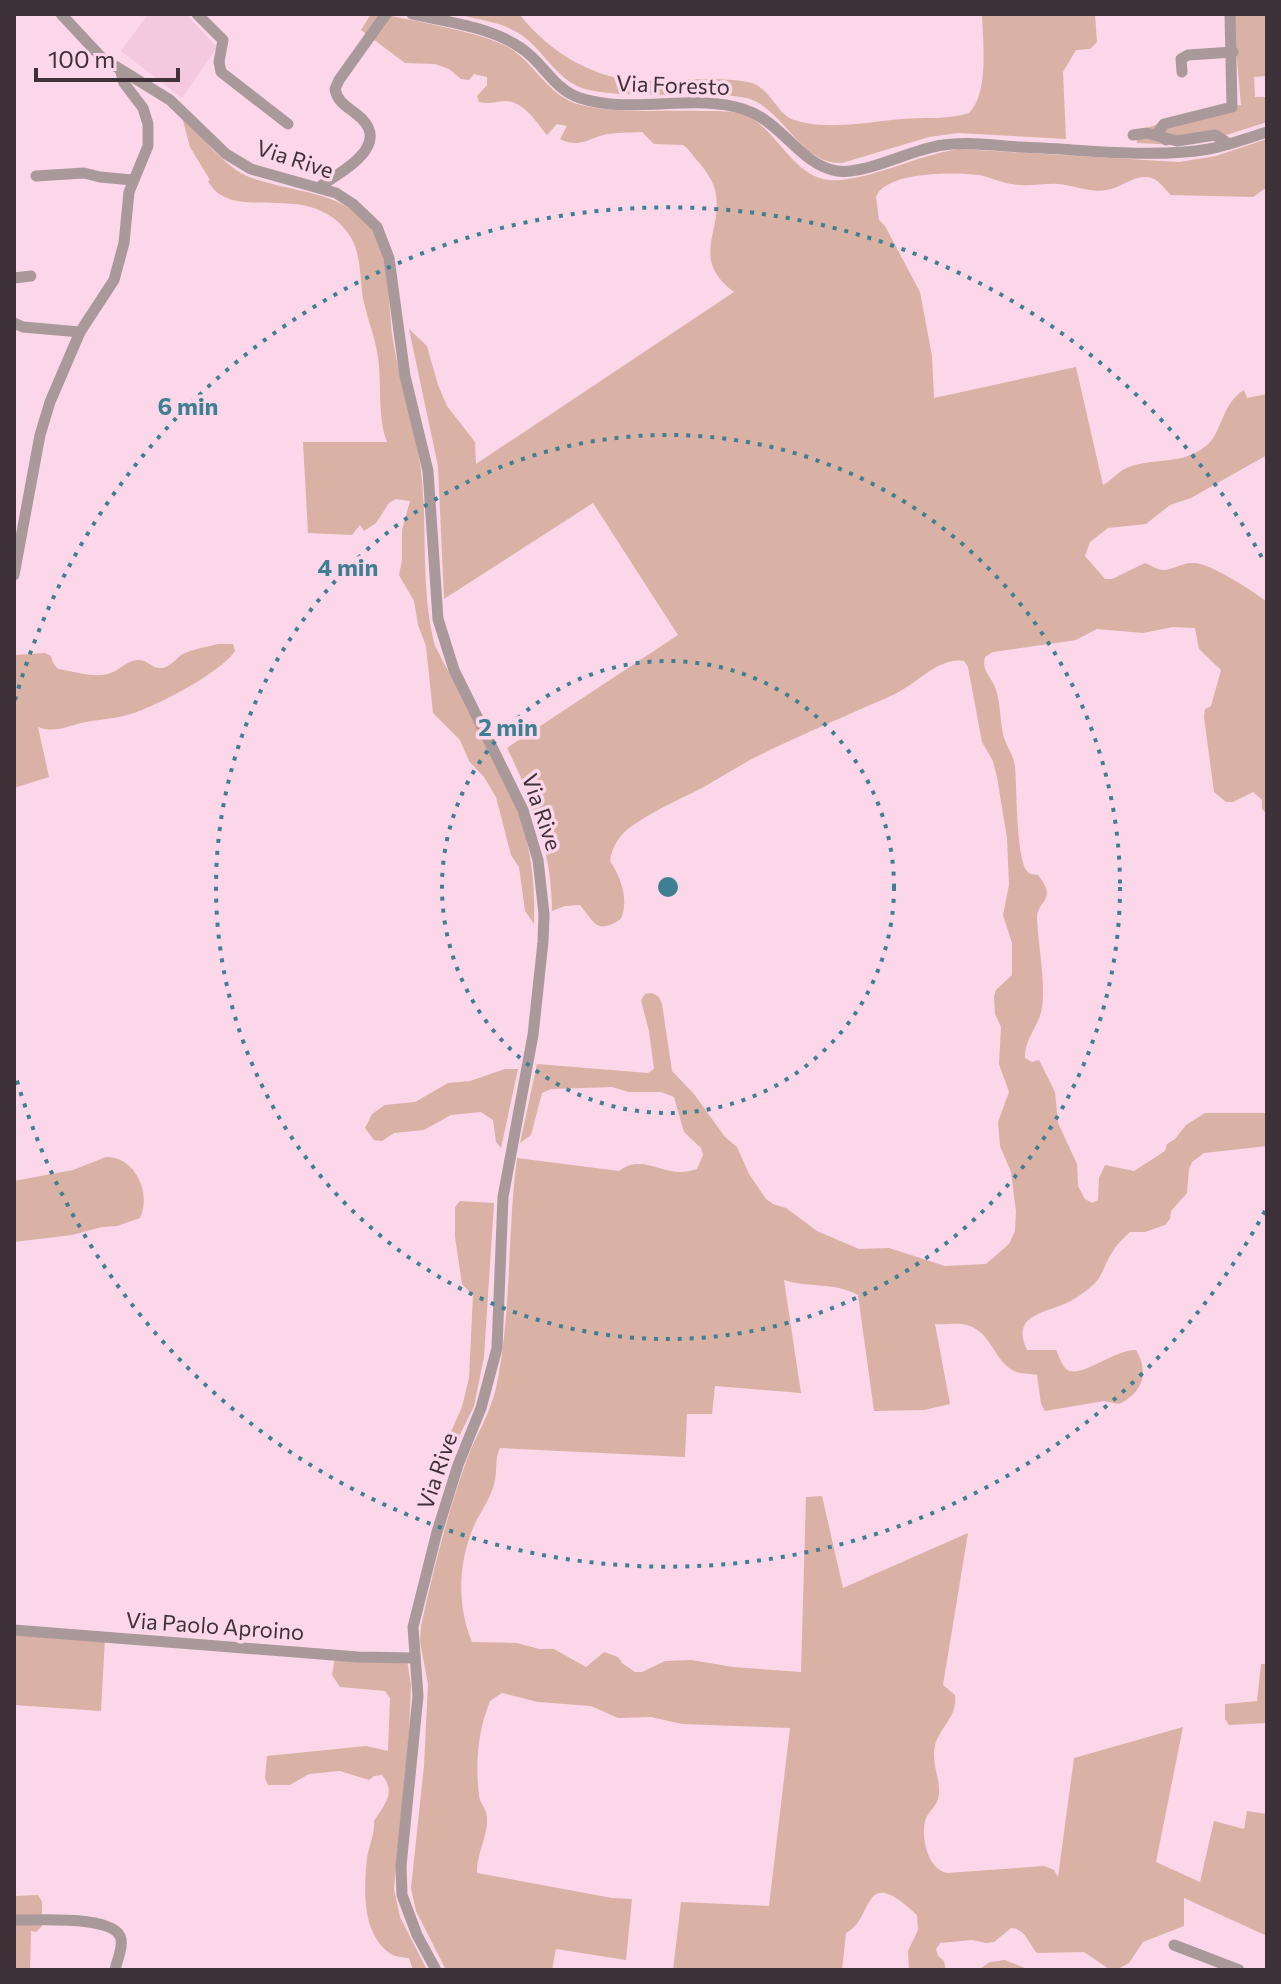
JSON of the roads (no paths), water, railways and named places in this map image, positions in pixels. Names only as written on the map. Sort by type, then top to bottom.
[{"type":"street","name":"Via Rive","points":[[61,14],[93,50],[121,72],[180,107],[226,154],[251,169],[336,193],[377,227],[385,243],[405,376],[428,471],[438,619],[458,677],[505,768],[534,840],[544,905],[541,966],[533,1035],[503,1197],[499,1332],[481,1408],[458,1465],[415,1618],[417,1720],[401,1866],[402,1895],[417,1935],[436,1970]]},
{"type":"street","points":[[197,14],[223,40],[219,62],[221,72],[288,124]]},
{"type":"street","points":[[319,187],[368,147],[371,137],[369,125],[340,101],[335,89],[386,14]]},
{"type":"street","name":"Via Foresto","points":[[412,14],[481,31],[523,48],[553,82],[577,97],[608,104],[740,107],[769,121],[814,162],[839,171],[859,170],[905,154],[956,143],[1150,152],[1207,149],[1267,132]]},
{"type":"street","points":[[1166,140],[1159,131],[1164,124],[1232,107],[1230,14]]},
{"type":"street","points":[[1182,72],[1181,59],[1188,55],[1233,52]]},
{"type":"street","points":[[14,575],[40,435],[50,402],[80,332],[114,280],[124,243],[132,180],[148,146],[149,134],[143,108],[124,83],[121,72]]},
{"type":"street","points":[[1133,135],[1147,133],[1166,140],[1191,140],[1215,135],[1229,144]]},
{"type":"street","points":[[36,176],[84,173],[132,180]]},
{"type":"street","points":[[14,278],[31,276]]},
{"type":"street","points":[[14,323],[23,327],[80,332]]},
{"type":"street","name":"Via Paolo Aproino","points":[[14,1630],[414,1660]]},
{"type":"street","points":[[14,1920],[84,1922],[112,1927],[120,1936],[121,1944],[115,1970]]},
{"type":"street","points":[[1174,1945],[1239,1970]]}]
